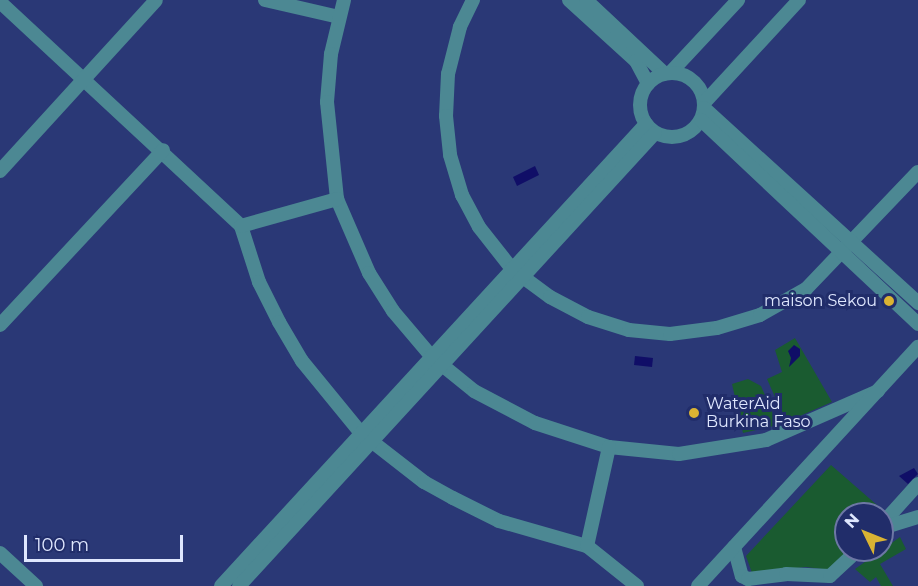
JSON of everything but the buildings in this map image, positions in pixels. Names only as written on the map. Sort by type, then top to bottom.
[{"type":"street","points":[[0,171],[156,0]]},
{"type":"street","points":[[265,0],[339,17]]},
{"type":"street","points":[[344,0],[339,17],[327,102],[337,200],[369,273],[393,311],[442,366],[506,410],[609,447],[679,454],[724,449],[788,432],[878,390]]},
{"type":"street","points":[[473,0],[460,27],[448,74],[446,116],[450,155],[462,195],[479,227],[518,273],[588,317],[629,330],[670,334],[717,328],[760,315],[806,290],[849,248],[918,171]]},
{"type":"street","points":[[569,0],[636,61],[648,84]]},
{"type":"street","points":[[586,0],[667,74],[689,78],[696,84],[703,110],[849,248],[918,324]]},
{"type":"street","points":[[738,0],[667,74],[648,84],[640,108],[650,128],[681,136],[799,0]]},
{"type":"street","points":[[0,2],[163,150],[242,226],[259,282],[302,361],[367,437],[424,482],[499,521],[587,546],[638,586]]},
{"type":"street","points":[[367,437],[442,366],[518,273],[650,128]]},
{"type":"street","points":[[0,325],[163,150]]},
{"type":"street","points":[[242,226],[337,200]]},
{"type":"street","points":[[849,248],[918,303]]},
{"type":"street","points":[[221,586],[238,580],[367,437],[431,356],[518,273]]},
{"type":"street","points":[[698,586],[918,347]]},
{"type":"street","points":[[587,546],[609,447]]},
{"type":"street","points":[[894,512],[918,484]]},
{"type":"street","points":[[894,523],[918,517]]},
{"type":"street","points":[[734,547],[742,576],[748,579],[786,574],[830,576],[845,562]]},
{"type":"street","points":[[0,553],[36,586]]},
{"type":"green space","points":[[795,338],[832,402],[786,422],[767,379],[782,372],[775,350]]},
{"type":"green space","points":[[748,379],[761,386],[778,425],[743,433],[732,384]]},
{"type":"green space","points":[[831,465],[874,502],[834,502],[834,562],[838,562],[830,570],[806,567],[752,573],[746,556]]},
{"type":"green space","points":[[900,537],[906,549],[894,556],[894,541]]},
{"type":"green space","points":[[865,562],[883,562],[880,564],[893,586],[881,586],[876,577],[870,582],[855,569]]},
{"type":"shaded area","points":[[535,166],[539,175],[517,186],[513,177]]},
{"type":"shaded area","points":[[794,345],[800,349],[800,356],[789,367],[791,358],[788,351]]},
{"type":"shaded area","points":[[635,356],[653,358],[652,367],[634,365]]},
{"type":"shaded area","points":[[914,468],[918,474],[908,484],[899,476]]},
{"type":"place","name":"maison Sekou","points":[[889,301]]},
{"type":"place","name":"WaterAid Burkina Faso","points":[[694,413]]}]
